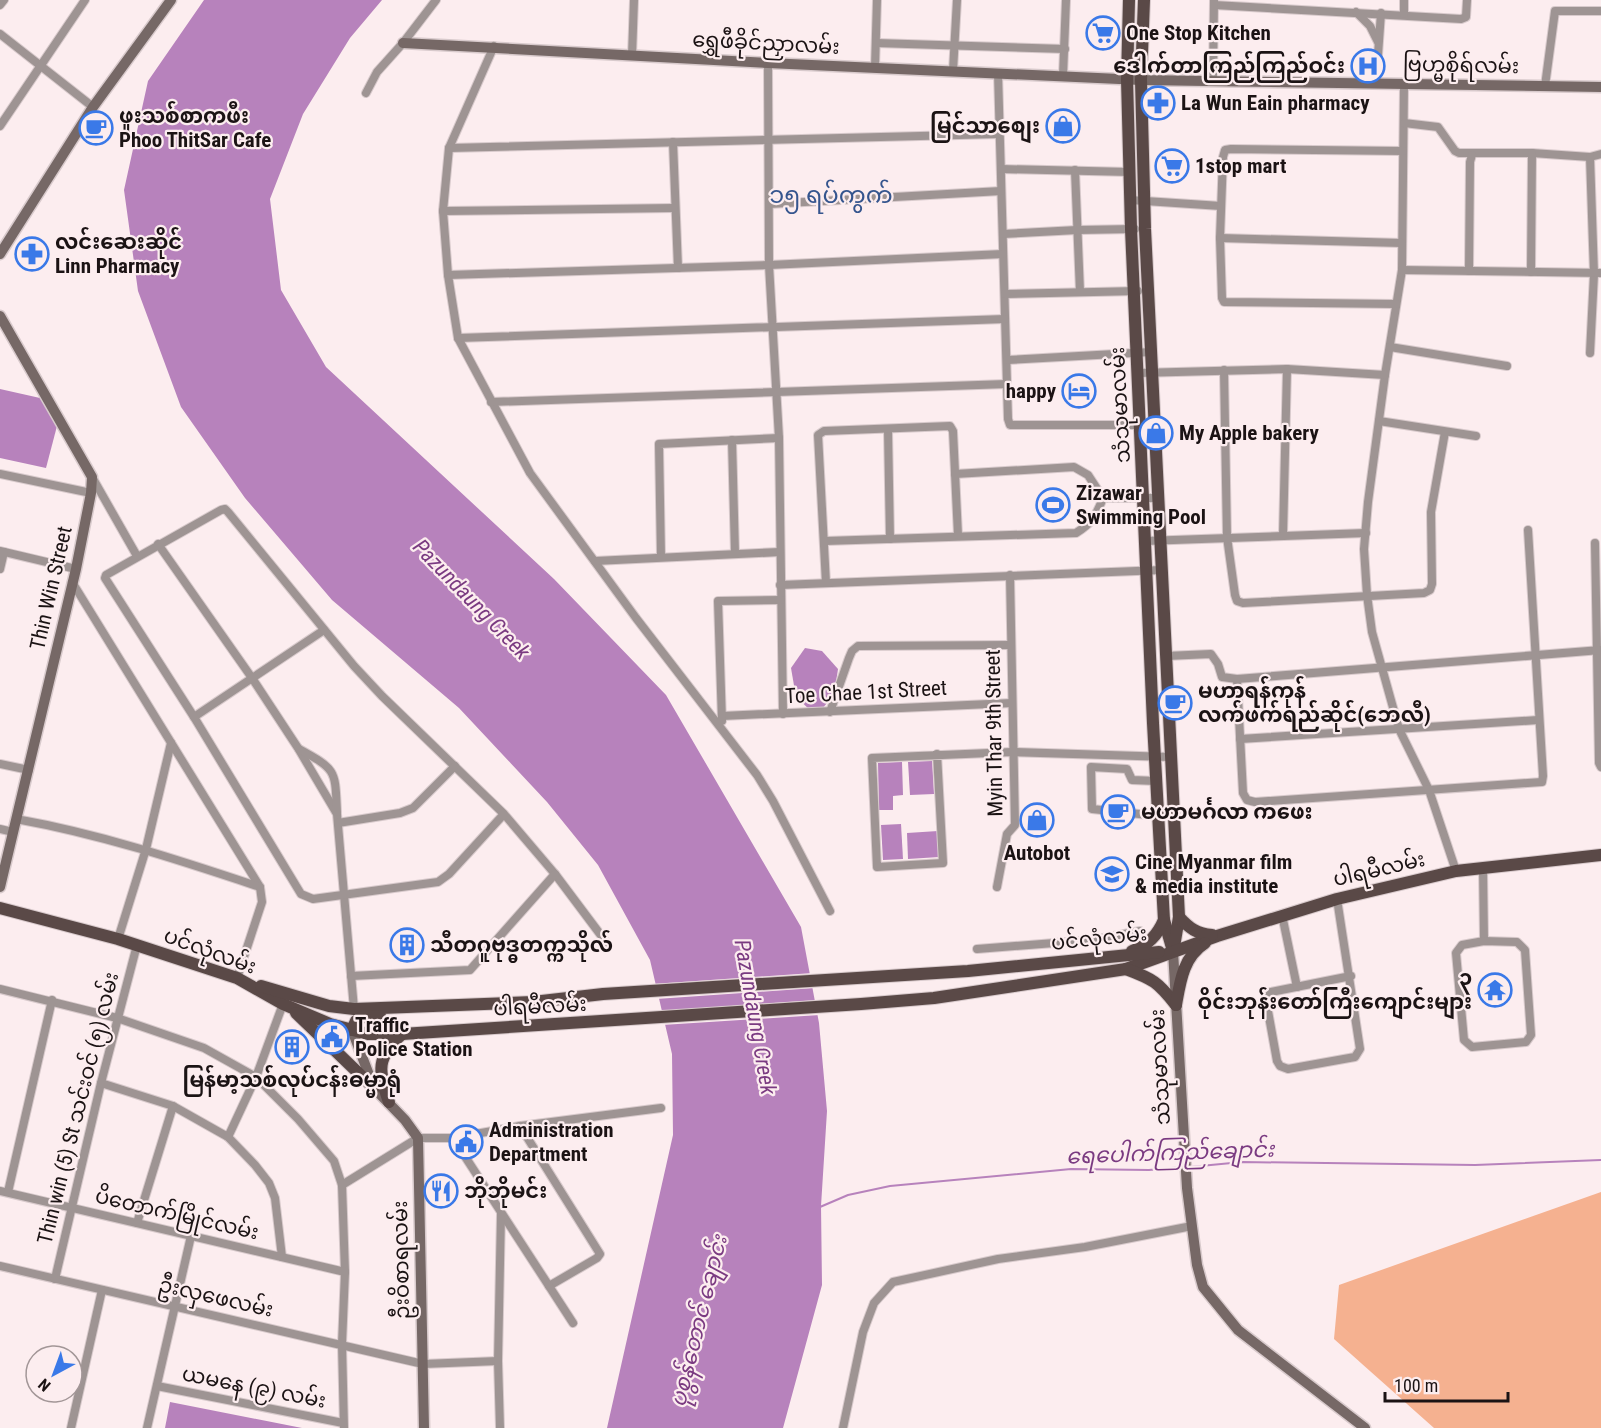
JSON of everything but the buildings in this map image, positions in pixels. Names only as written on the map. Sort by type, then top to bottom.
[{"type":"main road","points":[[0,254],[93,107],[171,0]]},
{"type":"main road","name":"သံသုမာလမ်း","points":[[1129,0],[1127,79],[1131,229],[1156,781],[1164,920],[1173,951],[1187,1188],[1197,1265],[1203,1287],[1238,1330],[1365,1428]]},
{"type":"main road","name":"သံသုမာလမ်း","points":[[1144,0],[1141,80],[1145,229],[1179,917],[1173,951]]},
{"type":"main road","name":"ရွှေဖီခိုင်ညှာလမ်း","points":[[403,43],[1141,80]]},
{"type":"main road","name":"ဗြဟ္မစိုရ်လမ်း","points":[[1141,80],[1601,87]]},
{"type":"main road","points":[[0,316],[92,477]]},
{"type":"main road","name":"Thin Win Street","points":[[0,887],[76,569],[91,494],[92,477]]},
{"type":"main road","points":[[1151,683],[1168,681]]},
{"type":"main road","name":"ပါရမီလမ်း","points":[[1173,951],[1337,899],[1456,871],[1601,855]]},
{"type":"main road","name":"ပင်လုံလမ်း","points":[[0,908],[118,939],[237,978],[283,1004],[330,1024],[368,1034],[402,1034]]},
{"type":"main road","points":[[1179,917],[1201,935],[1216,936]]},
{"type":"main road","points":[[1123,955],[1142,947],[1151,940],[1160,930],[1164,920]]},
{"type":"main road","points":[[1176,1005],[1180,983],[1191,956],[1198,948],[1216,936]]},
{"type":"main road","name":"ပင်လုံလမ်း","points":[[603,994],[968,971],[1173,951]]},
{"type":"main road","name":"ပင်လုံလမ်း","points":[[607,1022],[934,998],[1126,969],[1173,951]]},
{"type":"main road","points":[[1126,969],[1147,976],[1158,983],[1176,1005]]},
{"type":"main road","points":[[237,978],[306,1000],[354,1009],[533,1002]]},
{"type":"main road","name":"ပါရမီလမ်း","points":[[533,1002],[603,994]]},
{"type":"main road","points":[[306,1000],[338,1015],[346,1022],[352,1030],[374,1088]]},
{"type":"main road","points":[[352,1030],[356,1021],[363,1017],[477,1012],[533,1002]]},
{"type":"main road","points":[[283,1004],[304,1019],[389,1102],[418,1138]]},
{"type":"main road","name":"ပါရမီလမ်း","points":[[402,1034],[607,1022]]},
{"type":"main road","points":[[389,1102],[382,1082],[380,1064],[393,1042],[402,1034]]},
{"type":"main road","name":"ဦးဝိစာရလမ်း","points":[[418,1138],[424,1428]]},
{"type":"street","points":[[0,6],[4,0]]},
{"type":"street","points":[[0,126],[85,0]]},
{"type":"street","points":[[366,93],[377,72],[436,0]]},
{"type":"street","points":[[632,56],[634,0]]},
{"type":"street","points":[[875,68],[877,0]]},
{"type":"street","points":[[953,71],[957,0]]},
{"type":"street","points":[[1063,76],[1066,0]]},
{"type":"street","points":[[1339,0],[1339,11]]},
{"type":"street","points":[[1404,0],[1404,14]]},
{"type":"street","points":[[1213,80],[1214,2],[1278,4],[1339,11],[1461,19],[1466,17],[1467,0]]},
{"type":"street","points":[[1588,11],[1589,0]]},
{"type":"street","points":[[1545,86],[1555,11],[1601,11]]},
{"type":"street","points":[[1356,12],[1370,26],[1378,43]]},
{"type":"street","points":[[1376,83],[1381,13]]},
{"type":"street","points":[[0,34],[93,107]]},
{"type":"street","points":[[876,43],[1065,49]]},
{"type":"street","points":[[494,46],[449,148],[443,212],[448,275],[458,338],[530,474],[757,775],[830,910]]},
{"type":"street","points":[[768,63],[769,265],[779,438],[783,714]]},
{"type":"street","points":[[998,74],[1010,425],[1140,425]]},
{"type":"street","points":[[1404,84],[1402,270],[1385,375],[1364,549],[1367,595],[1380,667],[1399,729],[1429,790],[1456,871]]},
{"type":"street","points":[[1404,123],[1438,127],[1455,151],[1459,153],[1472,155],[1477,153],[1532,153],[1590,157],[1601,154]]},
{"type":"street","points":[[449,148],[999,134]]},
{"type":"street","points":[[673,142],[678,268]]},
{"type":"street","points":[[1396,304],[1224,302],[1220,238],[1221,206],[1225,150],[1403,151]]},
{"type":"street","points":[[1531,272],[1532,153]]},
{"type":"street","points":[[1469,272],[1470,162],[1472,155]]},
{"type":"street","points":[[1590,157],[1597,274],[1590,353]]},
{"type":"street","points":[[1001,169],[1130,172]]},
{"type":"street","points":[[1075,170],[1080,292]]},
{"type":"street","points":[[769,204],[1001,191]]},
{"type":"street","points":[[1130,200],[1221,206]]},
{"type":"street","points":[[443,212],[674,208]]},
{"type":"street","points":[[1003,234],[1145,229]]},
{"type":"street","points":[[1220,238],[1402,243]]},
{"type":"street","points":[[448,275],[769,265],[1003,254]]},
{"type":"street","points":[[1402,270],[1597,274]]},
{"type":"street","points":[[1005,294],[1148,291]]},
{"type":"street","points":[[458,338],[1005,319]]},
{"type":"street","points":[[1390,347],[1507,366]]},
{"type":"street","points":[[1007,360],[1151,352]]},
{"type":"street","points":[[1137,373],[1287,369],[1385,375]]},
{"type":"street","points":[[1284,536],[1287,369]]},
{"type":"street","points":[[1224,370],[1227,537],[1237,601],[1243,603],[1424,593],[1430,590],[1432,584],[1431,513],[1445,432]]},
{"type":"street","points":[[491,402],[1007,384]]},
{"type":"street","points":[[1379,422],[1476,436]]},
{"type":"street","points":[[826,583],[818,435],[824,431],[950,426],[953,431],[958,535]]},
{"type":"street","points":[[888,430],[890,539]]},
{"type":"street","points":[[661,557],[659,444],[779,438]]},
{"type":"street","points":[[732,441],[735,553]]},
{"type":"street","points":[[825,541],[1076,533],[1089,524],[1098,512],[1102,498],[1088,475],[1074,467],[955,474]]},
{"type":"street","points":[[0,474],[91,494]]},
{"type":"street","points":[[92,477],[136,556]]},
{"type":"street","points":[[1102,498],[1158,498]]},
{"type":"street","points":[[504,814],[449,874],[438,882],[313,899],[302,894],[194,717],[105,578],[108,573],[136,556],[225,509],[324,630],[382,696],[504,814],[555,874],[606,942]]},
{"type":"street","points":[[1237,679],[1243,793],[1247,800],[1255,802],[1542,782],[1528,530]]},
{"type":"street","points":[[1145,541],[1366,533]]},
{"type":"street","points":[[1594,543],[1599,650],[1599,763],[1601,767]]},
{"type":"street","points":[[158,544],[252,678],[298,748],[337,814]]},
{"type":"street","points":[[0,569],[2,552],[76,569]]},
{"type":"street","points":[[595,561],[780,552]]},
{"type":"street","points":[[780,585],[1162,570]]},
{"type":"street","name":"Myin Thar 9th Street","points":[[997,887],[1007,834],[1015,825],[1010,576]]},
{"type":"street","points":[[72,582],[260,887],[262,902],[237,978]]},
{"type":"street","points":[[722,731],[718,601],[781,600]]},
{"type":"street","points":[[194,717],[324,630]]},
{"type":"street","points":[[830,712],[849,658],[858,646],[1011,645]]},
{"type":"street","points":[[1166,656],[1211,654],[1218,664],[1222,677],[1237,679],[1599,650]]},
{"type":"street","name":"Toe Chae 1st Street","points":[[722,716],[1012,704]]},
{"type":"street","points":[[1240,740],[1538,720]]},
{"type":"street","points":[[118,939],[146,849],[171,743]]},
{"type":"street","points":[[298,748],[331,770],[336,782],[354,1009]]},
{"type":"street","points":[[937,754],[943,863],[876,867],[872,758],[937,754],[1012,752],[1170,757]]},
{"type":"street","points":[[0,764],[28,770]]},
{"type":"street","points":[[338,823],[400,813],[413,808],[455,766]]},
{"type":"street","points":[[1156,781],[1132,780],[1127,769],[1091,767],[1092,809],[1158,816]]},
{"type":"street","points":[[16,819],[54,825],[146,849],[260,887]]},
{"type":"street","points":[[0,829],[13,832]]},
{"type":"street","points":[[1483,867],[1484,941]]},
{"type":"street","points":[[351,976],[470,970],[555,874]]},
{"type":"street","points":[[1337,899],[1351,976],[1359,1053],[1355,1057],[1288,1069],[1280,1066],[1277,1061],[1266,1000],[1271,992],[1351,976]]},
{"type":"street","points":[[1282,915],[1296,987]]},
{"type":"street","points":[[977,949],[1093,940],[1140,931]]},
{"type":"street","points":[[1089,959],[1093,940]]},
{"type":"street","points":[[1484,941],[1517,942],[1525,950],[1531,1035],[1526,1042],[1472,1047],[1464,1040],[1456,953],[1462,945],[1484,941]]},
{"type":"street","name":"Thin win (5) St သင်းဝင် (၅) လမ်း","points":[[55,1279],[101,1083],[137,945]]},
{"type":"street","points":[[0,989],[52,1000],[117,1018],[204,1048],[256,1077],[298,1119],[334,1161],[342,1185],[345,1272],[342,1344],[344,1426]]},
{"type":"street","points":[[4,1191],[52,1000]]},
{"type":"street","points":[[228,1137],[256,1077],[283,1004]]},
{"type":"street","points":[[101,1083],[172,1106],[228,1137],[269,1183],[275,1198],[282,1257]]},
{"type":"street","points":[[137,1223],[172,1106]]},
{"type":"street","points":[[342,1185],[418,1138],[453,1138],[520,1126],[661,1108]]},
{"type":"street","points":[[520,1126],[600,1254],[549,1286]]},
{"type":"street","points":[[453,1138],[573,1323]]},
{"type":"street","name":"ပိတောက်မြိုင်လမ်း","points":[[4,1191],[345,1272]]},
{"type":"street","points":[[500,1428],[498,1361],[501,1212]]},
{"type":"street","points":[[843,1428],[863,1332],[874,1303],[893,1282],[989,1261],[1085,1247],[1192,1226]]},
{"type":"street","points":[[147,1428],[191,1236]]},
{"type":"street","name":"ဦးလှဖေလမ်း","points":[[0,1266],[423,1364],[498,1361]]},
{"type":"street","points":[[73,1428],[102,1290]]},
{"type":"street","name":"ယမနေ (၉) လမ်း","points":[[157,1386],[344,1426]]},
{"type":"shaded area","points":[[1601,1192],[1601,1428],[1434,1428],[1334,1339],[1339,1285]]},
{"type":"water","points":[[204,0],[382,0],[350,38],[303,114],[270,199],[281,290],[326,367],[554,579],[666,695],[801,927],[819,1023],[827,1111],[821,1206],[822,1285],[783,1428],[607,1428],[673,1135],[672,1054],[650,960],[598,865],[547,802],[459,708],[332,600],[245,498],[181,407],[138,291],[124,190],[148,81]]},
{"type":"water","points":[[0,389],[40,398],[57,426],[46,468],[0,458]]},
{"type":"water","points":[[805,648],[822,651],[838,669],[834,695],[821,710],[810,710],[796,697],[791,668]]},
{"type":"water","points":[[932,761],[934,794],[910,795],[908,762]]},
{"type":"water","points":[[902,762],[903,795],[893,796],[893,810],[879,810],[878,763]]},
{"type":"water","points":[[901,824],[903,859],[883,860],[881,825]]},
{"type":"water","points":[[938,831],[939,857],[908,859],[907,833]]},
{"type":"water","points":[[170,1402],[302,1428],[165,1428]]},
{"type":"pier","points":[[813,973],[815,988],[656,999],[653,984]]},
{"type":"pier","points":[[818,1000],[820,1015],[662,1025],[659,1011]]},
{"type":"waterway","name":"ရေပေါက်ကြည်ချောင်း","points":[[1190,1167],[1242,1162],[1475,1165],[1601,1160]]},
{"type":"waterway","name":"ရေပေါက်ကြည်ချောင်း","points":[[820,1207],[848,1195],[890,1186],[1071,1169],[1149,1170],[1182,1167]]},
{"type":"place","name":"One Stop Kitchen","points":[[1103,33]]},
{"type":"place","name":"ဒေါက်တာကြည်ကြည်ဝင်း","points":[[1368,66]]},
{"type":"place","name":"La Wun Eain pharmacy","points":[[1158,103]]},
{"type":"place","name":"မြင်သာစျေး","points":[[1063,126]]},
{"type":"place","name":"ဖူးသစ်စာကဖီး Phoo ThitSar Cafe","points":[[96,128]]},
{"type":"place","name":"1stop mart","points":[[1172,166]]},
{"type":"place","name":"လင်းဆေးဆိုင် Linn Pharmacy","points":[[32,254]]},
{"type":"place","name":"happy","points":[[1079,391]]},
{"type":"place","name":"My Apple bakery","points":[[1156,433]]},
{"type":"place","name":"Zizawar Swimming Pool","points":[[1053,505]]},
{"type":"place","name":"မဟာရန်ကုန် လက်ဖက်ရည်ဆိုင်(ဘေလီ)","points":[[1175,703]]},
{"type":"place","name":"မဟာမင်္ဂလာ ကဖေး","points":[[1118,812]]},
{"type":"place","name":"Autobot","points":[[1037,820]]},
{"type":"place","name":"Cine Myanmar film & media institute","points":[[1112,874]]},
{"type":"place","name":"သီတဂူဗုဒ္ဓတက္ကသိုလ်","points":[[407,945]]},
{"type":"place","name":"၃ ဝိုင်းဘုန်းတော်ကြီးကျောင်းများ","points":[[1495,990]]},
{"type":"place","name":"Traffic Police Station","points":[[332,1037]]},
{"type":"place","name":"မြန်မာ့သစ်လုပ်ငန်းဓမ္မာရုံ","points":[[292,1047]]},
{"type":"place","name":"Administration Department","points":[[466,1142]]},
{"type":"place","name":"ဘိုဘိုမင်း","points":[[441,1191]]},
{"type":"district","name":"၁၅ ရပ်ကွက်","points":[[831,195]]},
{"type":"water label","name":"Pazundaung Creek","points":[[472,599]]},
{"type":"water label","name":"Pazundaung Creek","points":[[756,1017]]},
{"type":"water label","name":"ပုစွန်တောင် ချောင်း","points":[[698,1321]]}]
